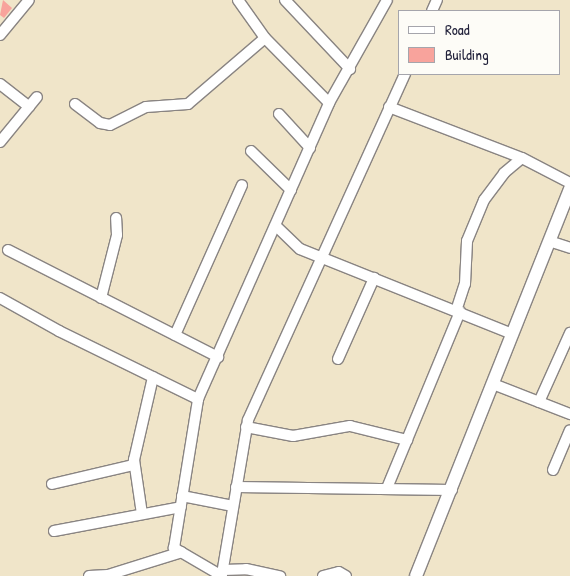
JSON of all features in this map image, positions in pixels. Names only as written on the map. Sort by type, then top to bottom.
[{"type":"street","points":[[0,35],[29,0]]},
{"type":"street","points":[[238,0],[265,38],[329,103]]},
{"type":"street","points":[[285,0],[350,69]]},
{"type":"street","points":[[280,576],[246,570],[222,573],[174,548],[198,399],[329,103],[388,0]]},
{"type":"street","points":[[75,104],[100,123],[110,125],[146,107],[186,105],[265,38]]},
{"type":"street","points":[[222,573],[246,427],[320,256],[405,75]]},
{"type":"street","points":[[0,84],[29,106]]},
{"type":"street","points":[[0,142],[37,97]]},
{"type":"street","points":[[389,107],[522,158],[570,183]]},
{"type":"street","points":[[279,114],[310,148]]},
{"type":"street","points":[[251,151],[292,190]]},
{"type":"street","points":[[387,488],[408,440],[458,312],[465,284],[467,241],[484,200],[504,173],[522,158]]},
{"type":"street","points":[[175,335],[242,185]]},
{"type":"street","points":[[416,576],[452,490],[570,189]]},
{"type":"street","points":[[101,298],[116,235],[116,218]]},
{"type":"street","points":[[276,226],[295,246],[513,334]]},
{"type":"street","points":[[549,241],[570,248]]},
{"type":"street","points":[[8,250],[218,357]]},
{"type":"street","points":[[338,359],[374,278]]},
{"type":"street","points":[[0,298],[198,399]]},
{"type":"street","points":[[539,402],[570,333]]},
{"type":"street","points":[[142,514],[133,465],[153,377]]},
{"type":"street","points":[[493,384],[570,414]]},
{"type":"street","points":[[246,427],[293,436],[350,426],[408,440]]},
{"type":"street","points":[[554,470],[570,430]]},
{"type":"street","points":[[52,484],[133,465]]},
{"type":"street","points":[[236,487],[452,490]]},
{"type":"street","points":[[182,496],[233,506]]},
{"type":"street","points":[[54,531],[180,507]]},
{"type":"street","points":[[89,576],[104,576],[182,552]]},
{"type":"street","points":[[323,576],[339,572],[346,576]]},
{"type":"building","points":[[3,0],[12,8],[4,18],[0,15]]}]
